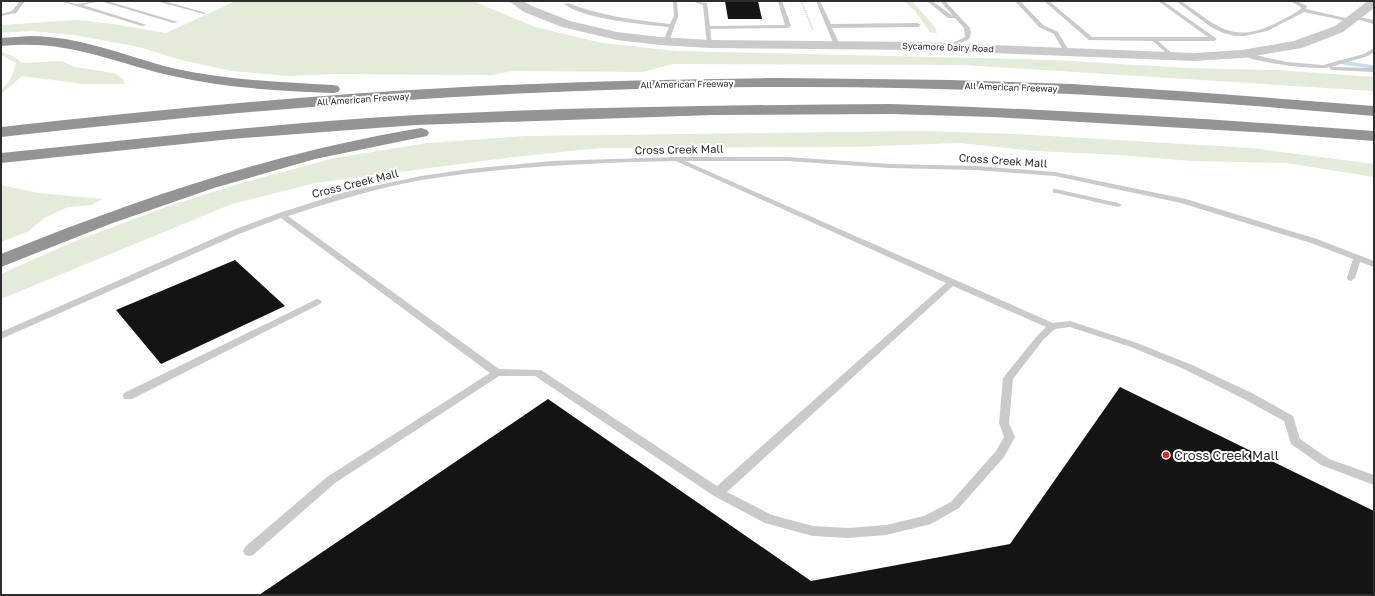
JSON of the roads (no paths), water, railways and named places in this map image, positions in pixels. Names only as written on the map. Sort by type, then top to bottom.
[{"type":"highway","points":[[1,42],[58,42],[90,48],[173,71],[221,81],[274,86],[340,89],[587,87]]},
{"type":"highway","name":"All American Freeway","points":[[1,132],[231,108],[379,97],[587,87],[736,82],[900,83],[1097,90],[1233,99],[1374,112]]},
{"type":"highway","points":[[1233,99],[1374,104]]},
{"type":"highway","points":[[1,158],[296,129],[416,120],[713,110],[914,110],[1052,115],[1374,136]]},
{"type":"highway","points":[[1,261],[186,190],[303,155],[408,135],[460,127],[623,113]]},
{"type":"highway","points":[[1181,123],[1374,147]]},
{"type":"street","name":"Sycamore Dairy Road","points":[[515,1],[528,9],[582,29],[618,36],[666,42],[709,44],[949,47],[1173,57],[1242,54],[1280,49],[1312,41],[1339,29],[1374,2]]},
{"type":"lane","points":[[1,15],[14,12],[23,1]]},
{"type":"lane","points":[[62,1],[144,25]]},
{"type":"lane","points":[[76,5],[97,1]]},
{"type":"lane","points":[[102,1],[176,22]]},
{"type":"lane","points":[[158,1],[204,13]]},
{"type":"lane","points":[[666,42],[676,16],[675,1]]},
{"type":"lane","points":[[694,1],[705,2],[709,44]]},
{"type":"lane","points":[[708,28],[788,26],[780,1]]},
{"type":"lane","points":[[818,1],[837,45]]},
{"type":"lane","points":[[929,1],[950,17],[957,17]]},
{"type":"lane","points":[[1017,1],[1041,26],[1056,33],[1066,52]]},
{"type":"lane","points":[[1046,1],[1091,39],[1214,39],[1160,1]]},
{"type":"lane","points":[[1178,1],[1220,30],[1236,34],[1255,32],[1277,25],[1303,10],[1374,22]]},
{"type":"lane","points":[[1293,1],[1305,7],[1303,10]]},
{"type":"lane","points":[[946,2],[967,28],[968,33],[967,38],[949,47]]},
{"type":"lane","points":[[566,4],[598,14],[673,26]]},
{"type":"lane","points":[[829,26],[918,25]]},
{"type":"lane","points":[[1155,40],[1173,57]]},
{"type":"lane","points":[[1323,67],[1366,56],[1374,50]]},
{"type":"lane","points":[[1242,54],[1287,64],[1374,70]]},
{"type":"lane","points":[[675,159],[1052,326],[1070,324],[1090,329],[1188,367],[1248,396],[1289,419],[1295,441],[1325,462],[1374,480]]},
{"type":"lane","name":"Cross Creek Mall","points":[[1,336],[236,232],[282,215],[348,194],[421,178],[469,171],[542,164],[675,159],[787,159],[890,166],[976,168],[1061,175],[1183,201],[1314,241],[1374,264]]},
{"type":"lane","points":[[1056,190],[1118,205]]},
{"type":"lane","points":[[282,215],[369,281],[437,327],[497,373]]},
{"type":"lane","points":[[1351,278],[1357,258]]},
{"type":"lane","points":[[718,493],[952,282]]},
{"type":"lane","points":[[128,396],[317,302]]},
{"type":"lane","points":[[249,551],[331,480],[497,373],[538,372],[718,493],[769,519],[813,531],[848,533],[886,530],[927,520],[955,505],[1000,454],[1010,437],[1004,423],[1008,378],[1040,338],[1052,326]]},
{"type":"waterway","points":[[1338,62],[1374,67]]},
{"type":"place","name":"Cross Creek Mall","points":[[1166,455]]}]
